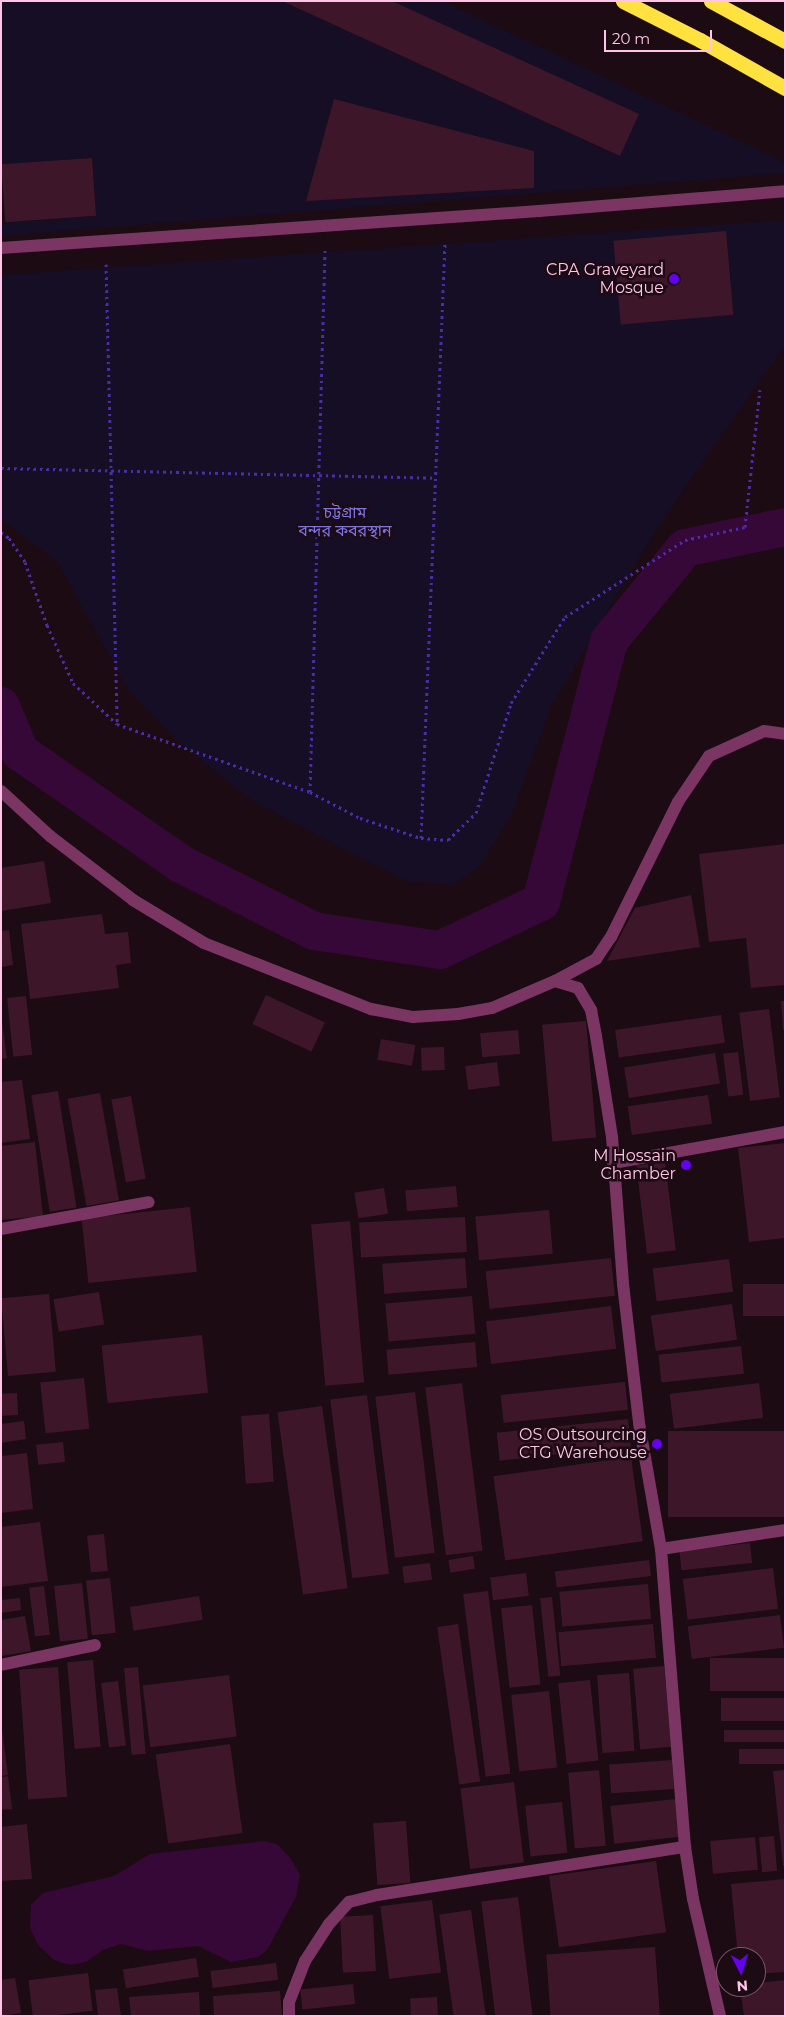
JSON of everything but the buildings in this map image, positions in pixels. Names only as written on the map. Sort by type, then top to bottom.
[{"type":"highway","points":[[623,1],[700,40],[785,88]]},
{"type":"highway","points":[[711,1],[785,41]]},
{"type":"street","points":[[1,248],[785,191]]},
{"type":"street","points":[[1,791],[50,836],[133,900],[204,943],[371,1009],[413,1017],[458,1014],[492,1008],[555,981],[596,959],[606,944],[678,802],[709,756],[764,731],[785,734]]},
{"type":"street","points":[[555,981],[578,988],[591,1010],[612,1137],[639,1422],[661,1549],[685,1847],[693,1899],[720,2016]]},
{"type":"street","points":[[613,1163],[785,1132]]},
{"type":"street","points":[[1,1228],[150,1202]]},
{"type":"street","points":[[661,1549],[785,1530]]},
{"type":"street","points":[[1,1665],[95,1645]]},
{"type":"street","points":[[289,2016],[289,2002],[305,1961],[329,1924],[349,1902],[377,1894],[685,1847]]},
{"type":"path","points":[[421,838],[446,217]]},
{"type":"path","points":[[310,792],[326,224]]},
{"type":"path","points":[[106,240],[117,724]]},
{"type":"path","points":[[1,532],[9,538],[25,562],[47,625],[73,682],[117,724],[310,792],[360,818],[421,838],[448,840],[476,813],[511,703],[565,617],[684,540],[745,527],[760,390]]},
{"type":"path","points":[[1,468],[435,478]]},
{"type":"green space","points":[[1,1],[282,1],[619,156],[639,114],[392,1],[442,1],[776,158],[785,164],[785,173],[1,236],[1,223],[96,216],[92,158],[1,165]],"holes":[[[334,99],[534,151],[534,187],[306,200]]]},
{"type":"green space","name":"চট্টগ্রাম বন্দর কবরস্থান","points":[[785,220],[785,345],[660,523],[552,704],[513,811],[480,866],[454,884],[407,881],[338,846],[250,799],[182,745],[129,691],[57,561],[1,520],[1,275]]},
{"type":"shaded area","points":[[265,1841],[278,1845],[291,1859],[300,1875],[296,1897],[267,1950],[258,1957],[231,1962],[198,1946],[148,1951],[121,1944],[103,1950],[86,1962],[70,1965],[54,1960],[38,1945],[30,1928],[31,1905],[43,1893],[114,1876],[150,1854]]},
{"type":"waterway","points":[[1,706],[20,752],[181,864],[314,931],[440,950],[541,902],[609,641],[685,548],[785,527]]},
{"type":"place","name":"CPA Graveyard Mosque","points":[[674,279]]},
{"type":"place","name":"M Hossain Chamber","points":[[686,1165]]},
{"type":"place","name":"OS Outsourcing CTG Warehouse","points":[[657,1444]]}]
